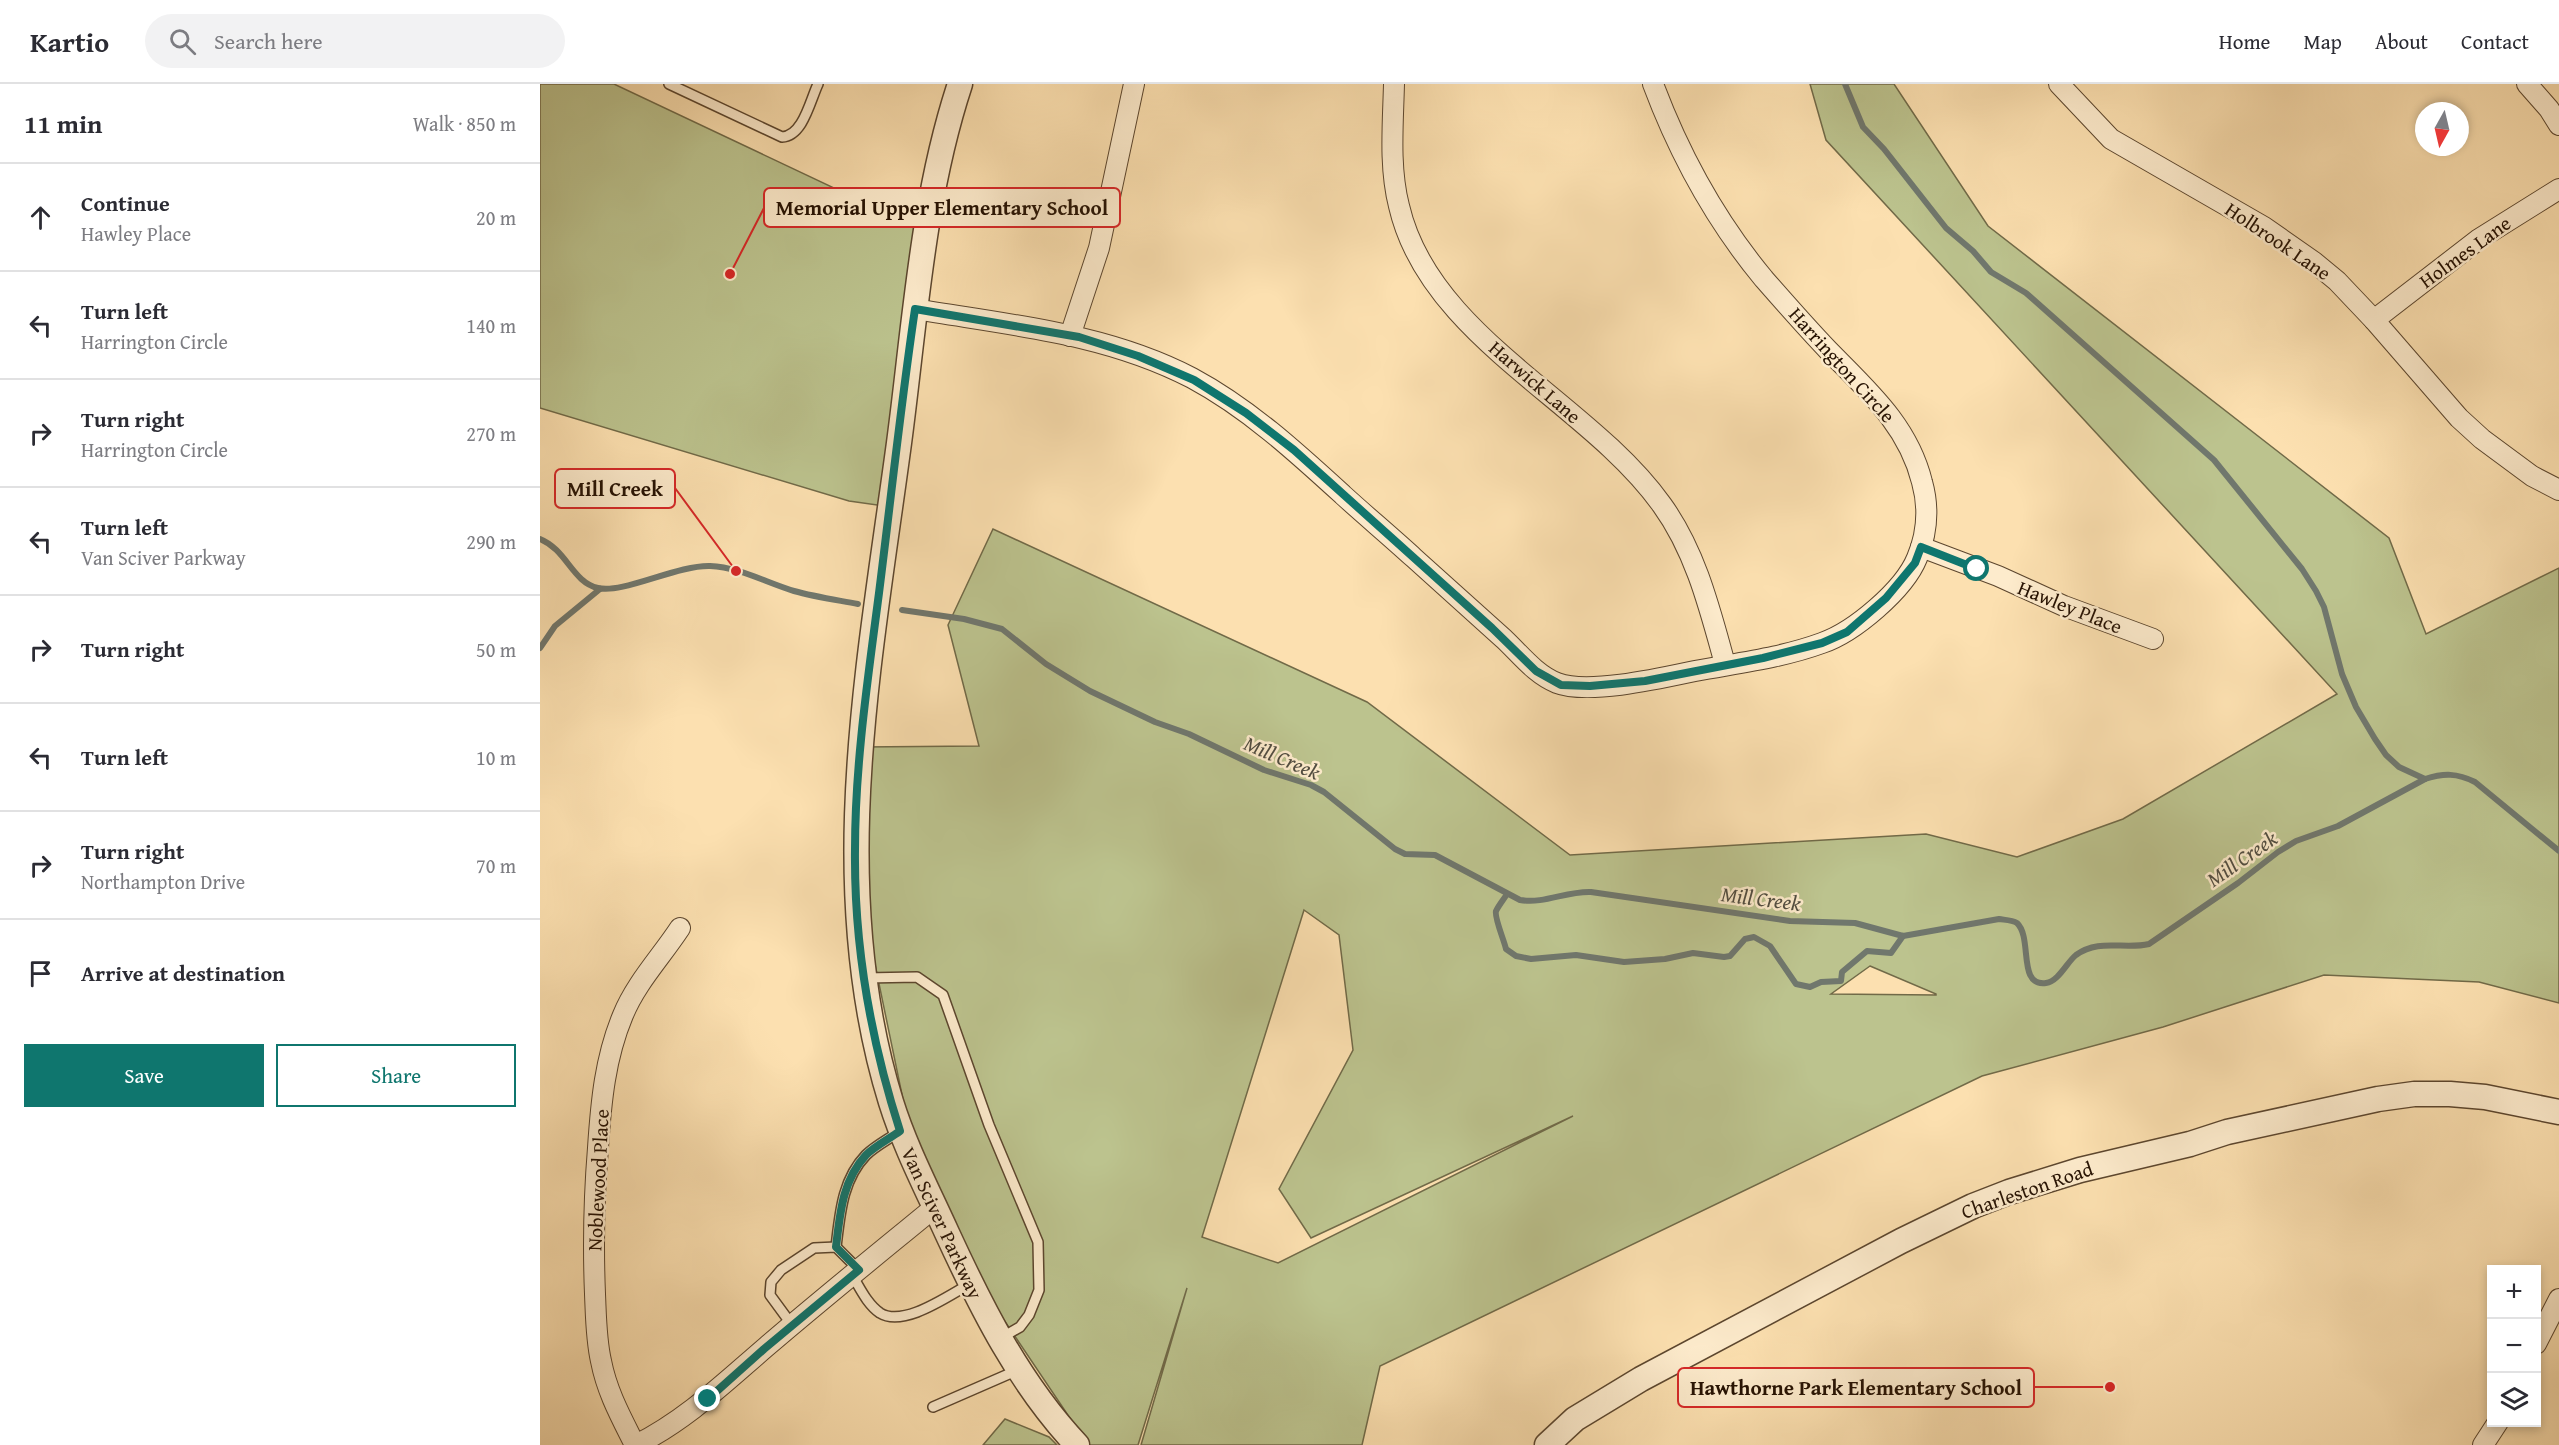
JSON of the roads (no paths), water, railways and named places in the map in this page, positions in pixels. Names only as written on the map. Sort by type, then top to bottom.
[{"type":"street","name":"Van Sciver Parkway","points":[[960,84],[933,188],[872,642],[856,800],[855,852],[860,948],[877,1049],[900,1131],[970,1284],[999,1340],[1018,1370],[1077,1445]]},
{"type":"street","points":[[1070,336],[1099,248],[1134,84]]},
{"type":"street","name":"Harwick Lane","points":[[1394,84],[1394,176],[1399,206],[1419,259],[1448,302],[1521,372],[1605,444],[1663,506],[1698,573],[1725,664]]},
{"type":"street","name":"Harrington Circle","points":[[915,309],[1070,336],[1108,345],[1194,380],[1246,413],[1318,471],[1500,635],[1536,671],[1561,685],[1617,684],[1822,643],[1847,632],[1868,616],[1894,590],[1915,563],[1921,547],[1927,515],[1924,488],[1918,465],[1892,416],[1874,394],[1787,305],[1726,230],[1691,174],[1653,84]]},
{"type":"street","name":"Holbrook Lane","points":[[2060,84],[2111,138],[2187,181],[2289,244],[2337,281],[2467,425],[2532,476],[2559,490]]},
{"type":"street","points":[[2527,84],[2549,109],[2559,125]]},
{"type":"street","name":"Holmes Lane","points":[[2374,320],[2479,239],[2559,189]]},
{"type":"street","name":"Hawley Place","points":[[1921,547],[1998,576],[2064,606],[2153,639]]},
{"type":"street","name":"Noblewood Place","points":[[635,1445],[611,1398],[597,1340],[593,1211],[600,1115],[609,1057],[624,1013],[645,975],[660,958],[680,928]]},
{"type":"street","name":"Charleston Road","points":[[1547,1445],[1575,1419],[1641,1379],[1901,1241],[1973,1206],[2009,1192],[2080,1170],[2190,1144],[2227,1132],[2414,1094],[2485,1097],[2559,1112]]},
{"type":"street","points":[[635,1445],[668,1428],[708,1399],[792,1325],[935,1207]]},
{"type":"street","points":[[2541,1334],[2559,1299]]},
{"type":"street","points":[[2483,1445],[2495,1427]]},
{"type":"lane","points":[[669,84],[782,137],[790,137],[798,129],[818,84]]},
{"type":"lane","points":[[864,978],[917,977],[943,995],[989,1125],[1038,1242],[1039,1290],[1029,1315],[1020,1327],[999,1340]]},
{"type":"lane","points":[[900,1131],[867,1154],[852,1173],[840,1206],[836,1247],[856,1272],[867,1300],[881,1314],[896,1318],[915,1314],[970,1284]]},
{"type":"lane","points":[[792,1325],[770,1296],[771,1282],[781,1270],[814,1248],[836,1247]]},
{"type":"lane","points":[[933,1407],[1018,1370]]},
{"type":"waterway","points":[[1845,84],[1863,127],[1884,149],[1946,228],[1973,251],[1991,272],[2026,293],[2214,460],[2302,569],[2316,591],[2324,607],[2342,674],[2356,707],[2375,739],[2386,755],[2399,767],[2425,779]]},
{"type":"waterway","name":"Mill Creek","points":[[540,539],[557,550],[575,573],[589,585],[598,588],[621,587],[682,570],[710,566],[742,572],[802,593],[858,604]]},
{"type":"waterway","points":[[540,648],[555,626],[600,589]]},
{"type":"waterway","name":"Mill Creek","points":[[902,610],[964,619],[1002,629],[1046,664],[1090,691],[1264,770],[1311,785],[1324,792],[1395,849],[1405,854],[1435,855],[1520,900],[1538,900],[1591,892],[1790,921],[1855,923],[1903,936],[1999,919],[2008,920],[2017,923],[2022,930],[2028,970],[2037,982],[2051,982],[2076,955],[2085,950],[2103,946],[2149,944],[2296,841],[2338,826],[2432,777],[2456,776],[2475,782],[2559,851]]},
{"type":"waterway","points":[[1507,894],[1496,911],[1506,949],[1516,956],[1531,959],[1576,955],[1624,962],[1665,959],[1693,953],[1724,957],[1730,956],[1745,939],[1754,937],[1770,946],[1796,984],[1810,987],[1821,982],[1841,981],[1842,972],[1867,951],[1891,953],[1903,936]]},
{"type":"place","name":"Memorial Upper Elementary School","points":[[730,274]]},
{"type":"place","name":"Mill Creek","points":[[736,571]]},
{"type":"place","name":"Hawthorne Park Elementary School","points":[[2110,1387]]}]
